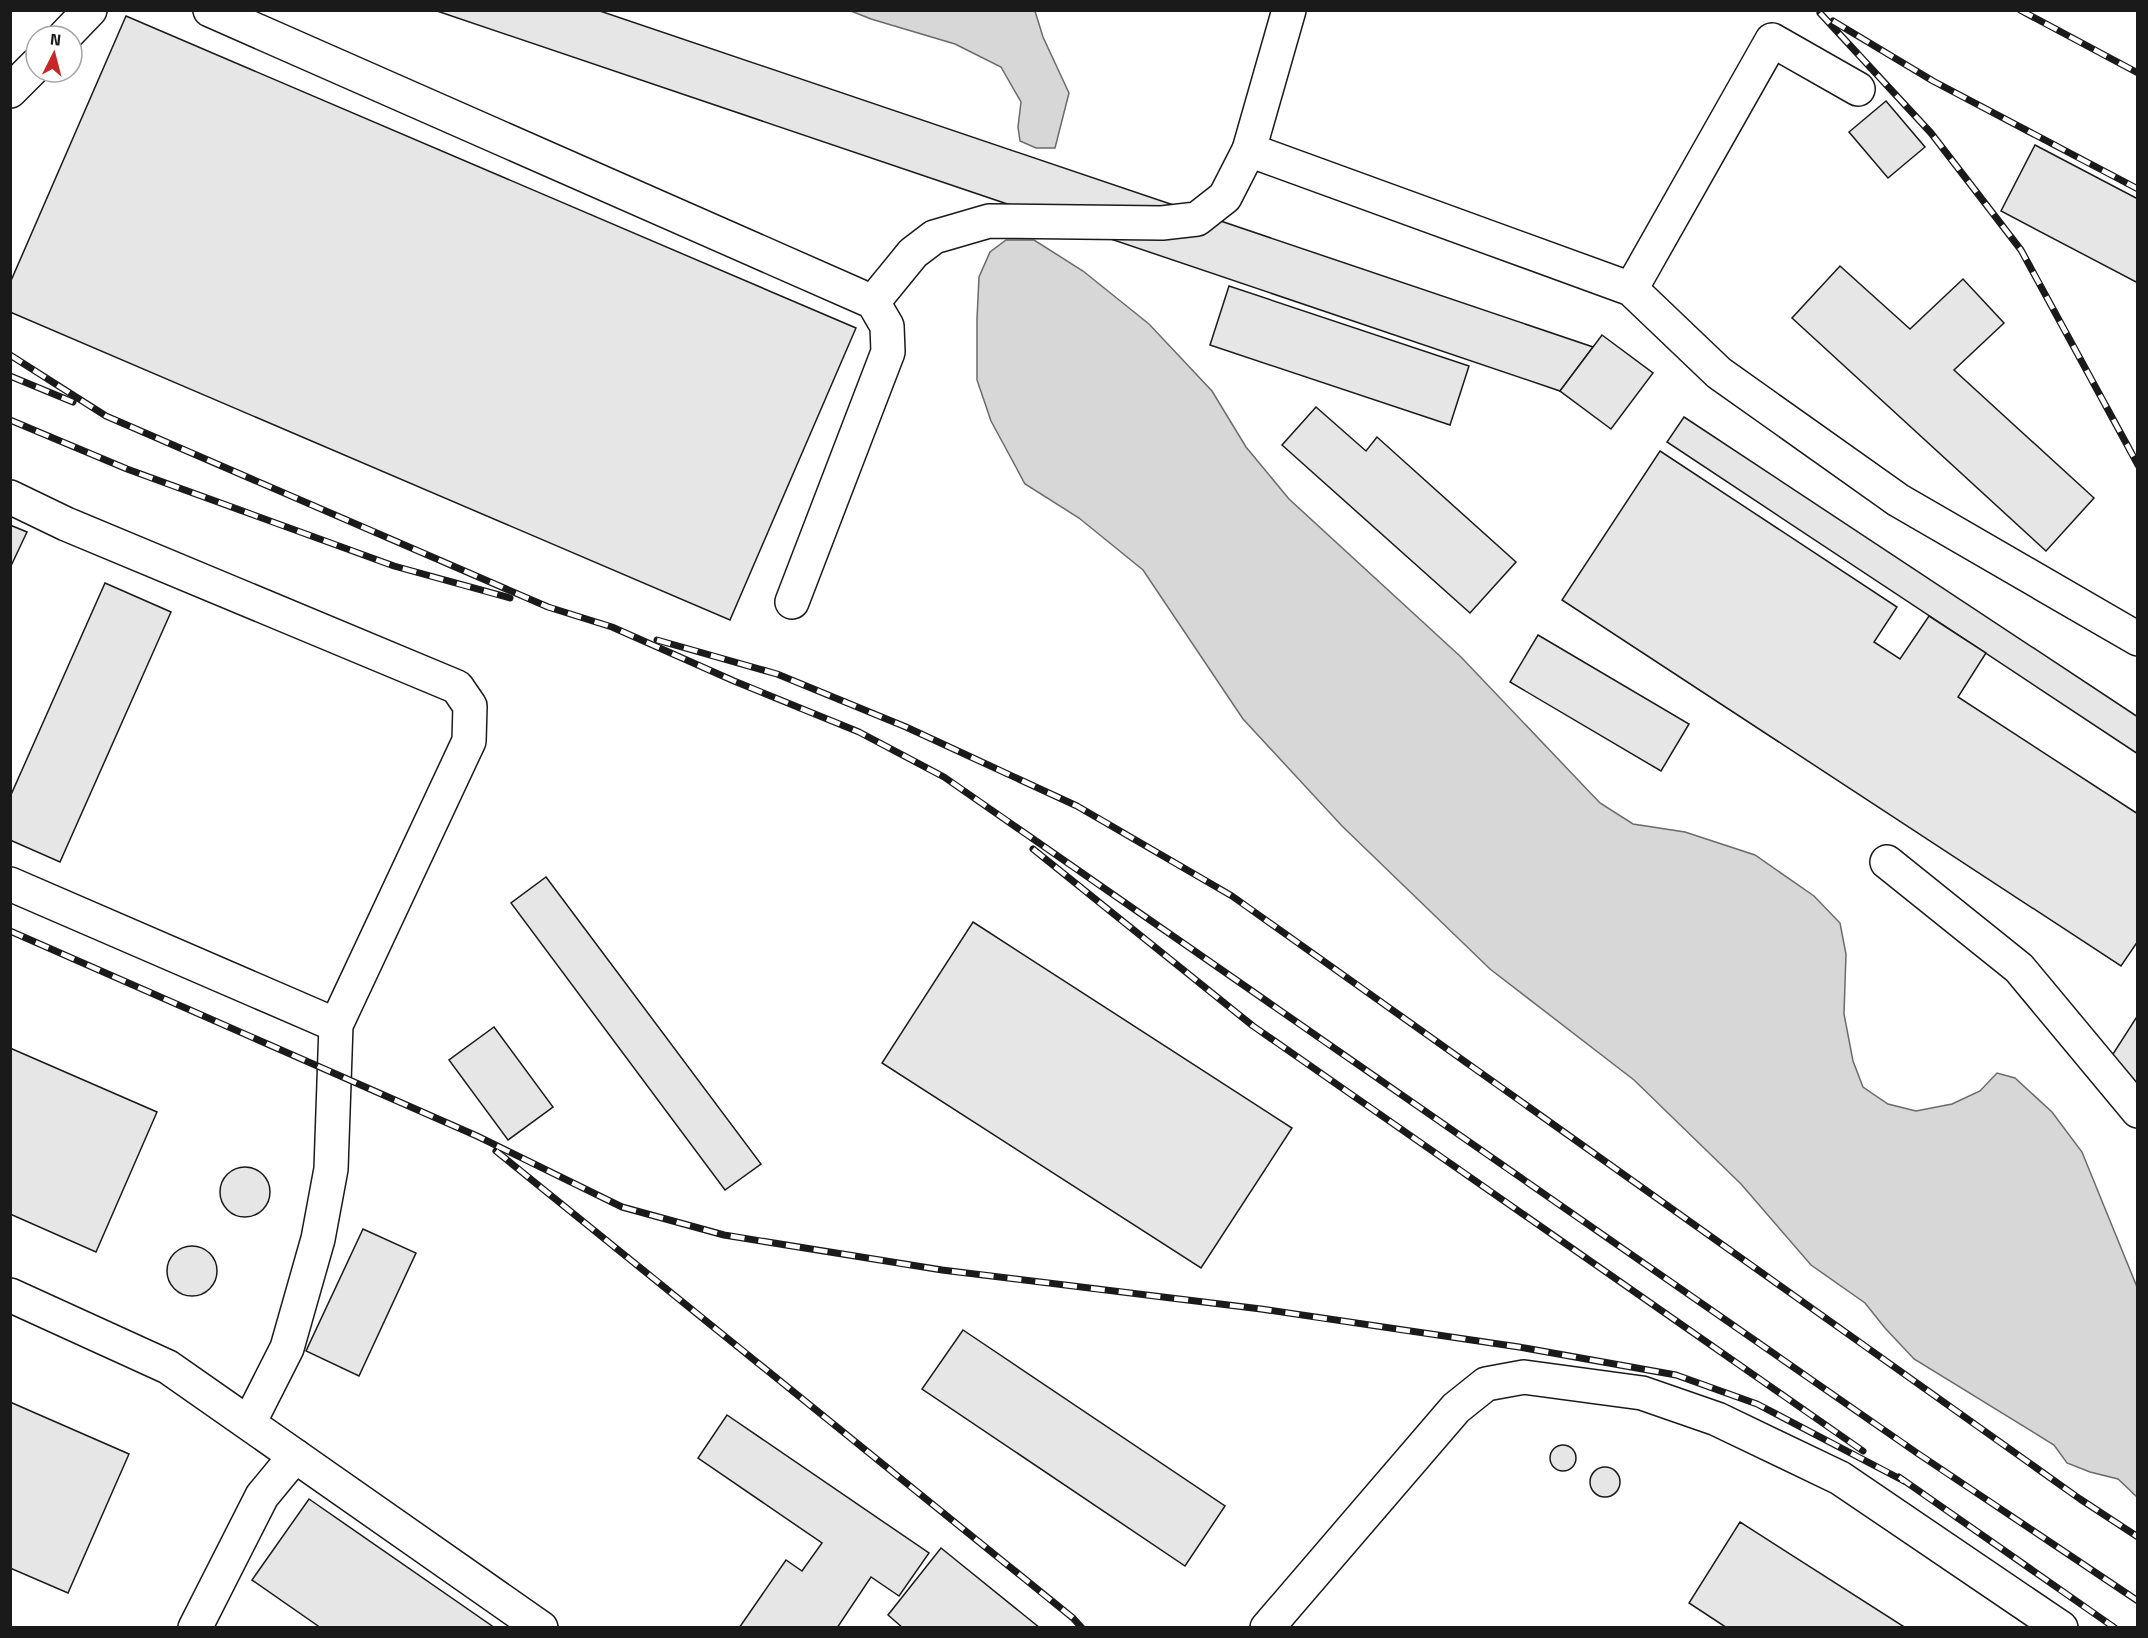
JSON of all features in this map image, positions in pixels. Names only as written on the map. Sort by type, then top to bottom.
[{"type":"lane","points":[[77,24],[90,10]]},
{"type":"lane","points":[[210,10],[873,302],[887,326],[888,352],[792,602]]},
{"type":"lane","points":[[873,302],[913,253],[934,237],[989,221],[1162,223],[1197,219],[1225,197],[1249,150],[1289,10]]},
{"type":"lane","points":[[1630,289],[1772,40],[1858,89]]},
{"type":"lane","points":[[10,91],[24,77]]},
{"type":"lane","points":[[1249,150],[1630,289],[1719,373],[1898,500],[2138,639]]},
{"type":"lane","points":[[10,497],[66,524],[457,687],[470,706],[469,741],[336,1025],[331,1169],[318,1239],[287,1348],[249,1423]]},
{"type":"lane","points":[[1887,862],[2019,968],[2138,1111]]},
{"type":"lane","points":[[10,884],[336,1025]]},
{"type":"lane","points":[[10,1295],[168,1367],[541,1628]]},
{"type":"lane","points":[[1267,1628],[1456,1408],[1486,1384],[1524,1377],[1642,1394],[1717,1419],[1840,1478],[2061,1628]]},
{"type":"lane","points":[[195,1628],[262,1496],[296,1456]]},
{"type":"shaded area","points":[[851,11],[1035,11],[1043,37],[1069,93],[1055,148],[1036,148],[1020,141],[1018,127],[1021,102],[1001,67],[955,44]]},
{"type":"shaded area","points":[[1006,240],[1034,240],[1083,271],[1149,324],[1212,391],[1246,447],[1289,499],[1461,657],[1600,803],[1633,824],[1685,832],[1755,855],[1814,896],[1840,923],[1846,954],[1844,1014],[1853,1061],[1863,1087],[1888,1104],[1916,1111],[1952,1104],[1980,1091],[1997,1073],[2015,1078],[2052,1112],[2082,1152],[2137,1287],[2137,1497],[2118,1479],[2067,1463],[2054,1445],[1914,1359],[1865,1303],[1811,1265],[1741,1184],[1634,1080],[1490,969],[1342,826],[1243,719],[1143,570],[1079,518],[1025,484],[991,421],[977,380],[979,277],[990,252]]},
{"type":"building","points":[[434,10],[597,10],[1593,347],[1560,391]]},
{"type":"building","points":[[126,16],[856,328],[730,620],[10,312],[10,283]]},
{"type":"building","points":[[1886,101],[1925,147],[1888,178],[1849,132]]},
{"type":"building","points":[[2035,145],[2138,199],[2138,283],[2001,211]]},
{"type":"building","points":[[1840,266],[1910,329],[1963,279],[2004,323],[1954,370],[2094,498],[2046,551],[1792,318]]},
{"type":"building","points":[[1229,286],[1469,366],[1450,425],[1210,345]]},
{"type":"building","points":[[1602,335],[1653,373],[1611,429],[1560,391]]},
{"type":"building","points":[[1316,407],[1366,451],[1377,437],[1516,562],[1470,613],[1282,445]]},
{"type":"building","points":[[1684,417],[2138,717],[2138,754],[1667,442]]},
{"type":"building","points":[[1660,451],[1897,607],[1874,642],[1900,659],[1929,616],[1986,653],[1958,697],[2138,814],[2138,941],[2121,966],[1562,600]]},
{"type":"building","points":[[10,525],[27,532],[10,568]]},
{"type":"building","points":[[105,583],[171,612],[60,862],[10,840],[10,797]]},
{"type":"building","points":[[1538,635],[1689,724],[1661,771],[1510,682]]},
{"type":"building","points":[[546,877],[761,1164],[725,1190],[511,903]]},
{"type":"building","points":[[973,922],[1292,1128],[1201,1268],[882,1063]]},
{"type":"building","points":[[2138,1015],[2138,1085],[2106,1065]]},
{"type":"building","points":[[494,1027],[553,1107],[508,1140],[449,1060]]},
{"type":"building","points":[[10,1048],[157,1112],[96,1252],[10,1214]]},
{"type":"building","points":[[240,1167],[250,1167],[263,1174],[270,1187],[270,1197],[263,1210],[250,1217],[240,1217],[231,1213],[224,1206],[220,1197],[220,1187],[224,1178],[231,1171]]},
{"type":"building","points":[[363,1229],[416,1253],[359,1376],[306,1351]]},
{"type":"building","points":[[187,1246],[197,1246],[210,1253],[217,1266],[217,1276],[210,1289],[197,1296],[187,1296],[178,1292],[171,1285],[167,1276],[167,1266],[171,1257],[178,1250]]},
{"type":"building","points":[[963,1330],[1225,1506],[1185,1566],[922,1389]]},
{"type":"building","points":[[10,1402],[129,1454],[68,1593],[10,1568]]},
{"type":"building","points":[[727,1415],[929,1553],[899,1596],[871,1577],[837,1628],[739,1628],[786,1560],[802,1571],[822,1543],[698,1458]]},
{"type":"building","points":[[1563,1445],[1572,1449],[1576,1458],[1572,1467],[1563,1471],[1554,1467],[1550,1458],[1554,1449]]},
{"type":"building","points":[[1605,1467],[1616,1471],[1620,1482],[1616,1493],[1605,1497],[1594,1493],[1590,1482],[1594,1471]]},
{"type":"building","points":[[309,1499],[495,1628],[317,1628],[318,1626],[252,1580]]},
{"type":"building","points":[[1740,1522],[1906,1628],[1727,1628],[1689,1603]]},
{"type":"building","points":[[941,1548],[1040,1628],[903,1628],[888,1615]]},
{"type":"railway","points":[[2020,10],[2138,73]]},
{"type":"railway","points":[[1820,13],[1931,133],[2021,250],[2138,465]]},
{"type":"railway","points":[[1833,21],[1933,81],[2138,189]]},
{"type":"railway","points":[[10,355],[106,416],[548,607],[612,627],[734,681],[859,732],[944,777],[1917,1453],[2138,1601]]},
{"type":"railway","points":[[10,376],[73,402]]},
{"type":"railway","points":[[10,420],[127,469],[394,566],[510,598]]},
{"type":"railway","points":[[657,640],[777,674],[906,727],[1077,806],[1232,896],[2080,1499],[2138,1537]]},
{"type":"railway","points":[[1033,849],[1253,1026],[1863,1451]]},
{"type":"railway","points":[[10,931],[477,1136],[622,1207],[724,1235],[942,1270],[1261,1309],[1519,1347],[1676,1375],[1757,1404],[1904,1481]]},
{"type":"railway","points":[[496,1151],[1073,1618],[1082,1628]]},
{"type":"railway","points":[[1899,1477],[2115,1628]]}]
